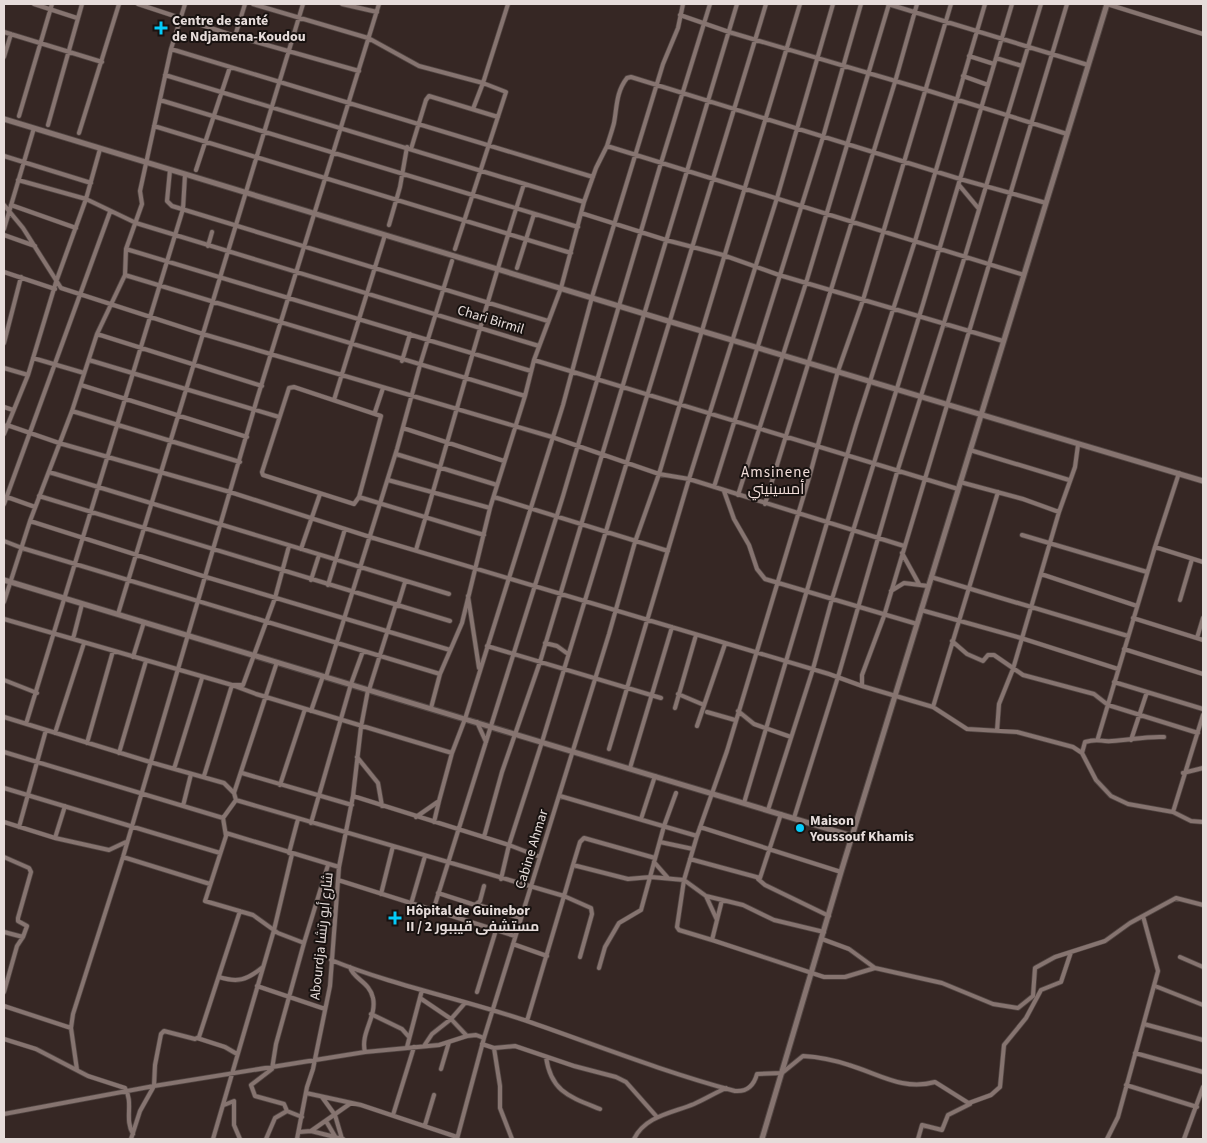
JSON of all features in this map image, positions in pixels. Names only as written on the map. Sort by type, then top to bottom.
[{"type":"street","points":[[34,4],[77,18]]},
{"type":"street","points":[[19,116],[52,4]]},
{"type":"street","points":[[48,125],[70,53],[77,18],[82,4]]},
{"type":"street","points":[[79,133],[119,4]]},
{"type":"street","points":[[138,4],[150,6],[235,36],[359,71]]},
{"type":"street","points":[[4,602],[30,521],[72,411],[98,334],[110,304],[125,276],[126,249],[142,204],[140,191],[171,49],[184,4]]},
{"type":"street","points":[[235,36],[245,4]]},
{"type":"street","points":[[253,4],[369,39],[419,66],[483,83],[506,92],[479,170],[455,249]]},
{"type":"street","points":[[118,614],[162,473],[219,276],[228,252],[234,225],[265,133],[303,4]]},
{"type":"street","points":[[342,4],[377,12]]},
{"type":"street","points":[[77,1070],[71,1028],[74,1009],[123,857],[140,793],[222,525],[254,410],[379,4]]},
{"type":"street","points":[[473,109],[508,4]]},
{"type":"street","points":[[434,822],[452,753],[465,719],[552,437],[635,154],[678,28],[683,4]]},
{"type":"street","points":[[433,911],[556,517],[660,163],[710,4]]},
{"type":"street","points":[[484,838],[540,662],[643,314],[738,4]]},
{"type":"street","points":[[502,878],[509,845],[766,4]]},
{"type":"street","name":"Cabine Ahmar","points":[[457,1138],[482,1044],[596,679],[635,542],[659,474],[700,331],[800,4]]},
{"type":"street","points":[[609,749],[688,479],[777,198],[832,4]]},
{"type":"street","points":[[714,487],[823,137],[861,4]]},
{"type":"street","points":[[738,495],[781,354],[806,282],[888,4],[1088,66]]},
{"type":"street","points":[[764,504],[874,151],[917,4]]},
{"type":"street","points":[[874,968],[836,977],[824,977],[679,930],[677,927],[684,880],[690,859],[738,712],[838,371],[863,300],[952,4]]},
{"type":"street","points":[[744,803],[870,381],[936,172],[985,4]]},
{"type":"street","points":[[768,810],[813,669],[832,599],[959,185],[1012,4]]},
{"type":"street","points":[[794,818],[838,677],[898,469],[922,397],[1041,4]]},
{"type":"street","points":[[862,686],[862,675],[884,616],[1067,4]]},
{"type":"street","points":[[762,1139],[825,932],[841,872],[1107,4],[1203,34]]},
{"type":"street","points":[[680,15],[754,40],[956,99],[1067,134]]},
{"type":"street","points":[[4,32],[102,62]]},
{"type":"street","points":[[4,58],[11,34]]},
{"type":"street","points":[[171,49],[593,177]]},
{"type":"street","points":[[969,56],[994,64]]},
{"type":"street","points":[[996,58],[1022,66]]},
{"type":"street","points":[[196,170],[214,118],[220,92],[230,67]]},
{"type":"street","points":[[165,75],[272,108],[342,127],[584,202]]},
{"type":"street","points":[[963,76],[988,85]]},
{"type":"street","points":[[430,708],[440,674],[462,623],[467,594],[490,508],[525,396],[534,360],[561,288],[584,202],[607,146],[614,123],[617,96],[627,78],[632,77],[823,137],[874,151],[936,172],[1046,203]]},
{"type":"street","points":[[389,225],[409,148],[429,96],[498,117]]},
{"type":"street","points":[[160,100],[214,118],[334,152],[578,227]]},
{"type":"street","points":[[4,118],[185,175],[498,268],[668,322],[732,339],[1203,481]]},
{"type":"street","points":[[154,126],[571,253]]},
{"type":"street","points":[[4,229],[34,128]]},
{"type":"street","points":[[607,146],[1024,275]]},
{"type":"street","points":[[4,434],[28,374],[56,282],[86,200],[100,149]]},
{"type":"street","points":[[4,156],[91,183]]},
{"type":"street","points":[[170,170],[167,201],[184,209],[548,321]]},
{"type":"street","points":[[26,724],[55,634],[74,564],[166,260],[184,209],[185,175]]},
{"type":"street","name":"Chari Birmil","points":[[18,180],[86,200],[136,224],[539,346]]},
{"type":"street","points":[[416,550],[448,443],[472,353],[489,303],[524,184]]},
{"type":"street","points":[[959,185],[979,209]]},
{"type":"street","points":[[4,205],[35,246],[61,288],[341,376],[552,437],[659,474],[688,479],[904,546]]},
{"type":"street","points":[[11,206],[76,228]]},
{"type":"street","points":[[35,507],[5,500],[110,212]]},
{"type":"street","points":[[581,213],[615,225],[723,256],[755,268],[1003,341]]},
{"type":"street","points":[[518,268],[534,214]]},
{"type":"street","points":[[208,246],[212,232]]},
{"type":"street","points":[[334,400],[386,234]]},
{"type":"street","points":[[4,235],[35,246]]},
{"type":"street","points":[[126,249],[531,371]]},
{"type":"street","points":[[312,711],[354,592],[452,261]]},
{"type":"street","points":[[4,272],[55,289]]},
{"type":"street","points":[[125,276],[525,396]]},
{"type":"street","points":[[4,343],[22,277]]},
{"type":"street","points":[[98,334],[262,386]]},
{"type":"street","points":[[402,360],[410,334]]},
{"type":"street","points":[[33,358],[84,373]]},
{"type":"street","points":[[89,360],[279,417]]},
{"type":"street","points":[[534,360],[898,469],[958,489]]},
{"type":"street","points":[[4,368],[28,374]]},
{"type":"street","points":[[81,385],[247,437]]},
{"type":"street","points":[[292,387],[375,412],[380,414],[382,418],[357,502],[351,504],[263,475],[262,472],[279,417],[292,387]]},
{"type":"street","points":[[375,412],[383,388]]},
{"type":"street","points":[[4,407],[13,410]]},
{"type":"street","points":[[72,411],[240,462]]},
{"type":"street","points":[[8,425],[59,443],[230,492],[370,537],[677,629]]},
{"type":"street","points":[[403,428],[504,461]]},
{"type":"street","points":[[997,731],[999,704],[1013,670],[1059,512],[1075,467],[1078,444]]},
{"type":"street","points":[[970,450],[1069,480]]},
{"type":"street","points":[[396,454],[497,485]]},
{"type":"street","points":[[49,472],[449,594]]},
{"type":"street","points":[[1098,738],[1154,547],[1179,474]]},
{"type":"street","points":[[388,480],[490,508]]},
{"type":"street","points":[[960,482],[1059,512]]},
{"type":"street","points":[[724,491],[734,519],[749,545],[757,569],[765,580],[917,624]]},
{"type":"street","points":[[933,707],[998,492]]},
{"type":"street","points":[[301,549],[320,494]]},
{"type":"street","points":[[39,496],[450,621]]},
{"type":"street","points":[[359,497],[484,535]]},
{"type":"street","points":[[494,497],[529,510],[668,551]]},
{"type":"street","points":[[30,521],[83,536],[206,577],[450,650]]},
{"type":"street","points":[[328,585],[345,529]]},
{"type":"street","points":[[1022,535],[1147,572]]},
{"type":"street","points":[[4,541],[74,564],[440,674]]},
{"type":"street","points":[[232,685],[243,685],[255,656],[275,598],[289,546]]},
{"type":"street","points":[[1154,547],[1203,562]]},
{"type":"street","points":[[902,552],[919,584]]},
{"type":"street","points":[[311,580],[319,555]]},
{"type":"street","points":[[1180,600],[1192,559]]},
{"type":"street","points":[[1041,574],[1137,606]]},
{"type":"street","points":[[931,577],[1128,636]]},
{"type":"street","points":[[4,580],[852,836]]},
{"type":"street","name":"Abourdja شارع أبو رتشا","points":[[297,1139],[330,986],[339,867],[354,796],[361,727],[369,690],[405,582]]},
{"type":"street","points":[[891,591],[904,583],[928,586]]},
{"type":"street","points":[[467,594],[479,673]]},
{"type":"street","points":[[72,639],[82,604]]},
{"type":"street","points":[[921,610],[1021,638],[1118,669]]},
{"type":"street","points":[[1133,618],[1203,640]]},
{"type":"street","points":[[1197,638],[1203,618]]},
{"type":"street","points":[[4,619],[202,678],[232,685],[361,727],[452,753]]},
{"type":"street","points":[[647,619],[933,707],[967,729],[1039,737],[1073,747],[1082,753],[1096,780],[1111,796],[1128,804],[1173,812],[1191,821],[1203,822]]},
{"type":"street","points":[[133,657],[144,622]]},
{"type":"street","points":[[630,768],[672,627]]},
{"type":"street","points":[[675,708],[696,635]]},
{"type":"street","points":[[952,641],[967,654],[983,661],[988,655],[994,656],[1023,675],[1094,694],[1108,705],[1198,733]]},
{"type":"street","points":[[55,733],[84,642]]},
{"type":"street","points":[[545,643],[556,646],[568,654]]},
{"type":"street","points":[[697,726],[725,644]]},
{"type":"street","points":[[486,646],[661,698]]},
{"type":"street","points":[[1124,649],[1203,674]]},
{"type":"street","points":[[87,742],[113,651]]},
{"type":"street","points":[[311,823],[351,684],[363,651]]},
{"type":"street","points":[[119,753],[146,661]]},
{"type":"street","points":[[234,793],[277,662]]},
{"type":"street","points":[[174,769],[202,678]]},
{"type":"street","points":[[4,680],[37,692]]},
{"type":"street","points":[[1114,682],[1203,709]]},
{"type":"street","points":[[204,776],[232,685]]},
{"type":"street","points":[[1131,740],[1147,692]]},
{"type":"street","points":[[678,694],[704,705]]},
{"type":"street","points":[[280,785],[304,709]]},
{"type":"street","points":[[707,712],[735,720]]},
{"type":"street","points":[[738,712],[754,724],[791,737]]},
{"type":"street","points":[[1173,812],[1183,774],[1203,715]]},
{"type":"street","points":[[4,716],[119,753],[224,783],[234,793],[236,800]]},
{"type":"street","points":[[477,722],[486,742]]},
{"type":"street","points":[[19,827],[46,730]]},
{"type":"street","points":[[1082,753],[1085,742],[1098,738],[1109,742],[1131,740],[1144,736],[1164,737]]},
{"type":"street","points":[[4,752],[223,818]]},
{"type":"street","points":[[357,757],[378,783],[382,806]]},
{"type":"street","points":[[1183,774],[1203,768]]},
{"type":"street","points":[[242,773],[352,805]]},
{"type":"street","points":[[183,806],[191,774]]},
{"type":"street","points":[[641,819],[655,776]]},
{"type":"street","points":[[4,788],[220,853]]},
{"type":"street","points":[[599,968],[605,947],[619,923],[640,912],[664,826],[676,793]]},
{"type":"street","points":[[354,796],[509,845],[540,857]]},
{"type":"street","points":[[560,796],[697,836]]},
{"type":"street","points":[[236,800],[223,818],[226,833],[205,898],[207,903],[258,917],[274,930],[304,943]]},
{"type":"street","points":[[236,800],[298,820],[564,896],[591,908],[592,914],[580,957]]},
{"type":"street","points":[[416,817],[439,801]]},
{"type":"street","points":[[55,838],[64,806]]},
{"type":"street","points":[[758,879],[762,876],[768,850],[781,814]]},
{"type":"street","points":[[213,1139],[274,930],[298,820]]},
{"type":"street","points":[[4,822],[55,838],[109,850],[127,841]]},
{"type":"street","points":[[700,827],[841,872]]},
{"type":"street","points":[[226,833],[290,854],[339,867]]},
{"type":"street","points":[[527,1021],[580,842],[584,838],[655,860],[668,878]]},
{"type":"street","points":[[660,842],[693,849]]},
{"type":"street","points":[[381,894],[393,846]]},
{"type":"street","points":[[411,904],[425,856]]},
{"type":"street","points":[[123,857],[210,884]]},
{"type":"street","points":[[4,858],[29,868],[31,872],[18,918],[18,921],[27,926],[23,938],[17,946],[4,992]]},
{"type":"street","points":[[690,859],[758,879],[765,885],[829,916]]},
{"type":"street","points":[[302,1117],[287,1111],[284,1104],[255,1096],[251,1085],[272,1069],[276,1044],[289,996],[328,865]]},
{"type":"street","points":[[573,865],[628,879],[651,877],[684,880],[706,896],[743,905],[774,920],[825,932]]},
{"type":"street","points":[[338,880],[515,936]]},
{"type":"street","points":[[478,905],[484,886]]},
{"type":"street","points":[[438,894],[521,918]]},
{"type":"street","points":[[706,896],[717,920]]},
{"type":"street","points":[[822,939],[849,949],[874,968],[942,983],[993,1004],[1018,1008],[1033,996],[1035,968],[1055,957],[1105,941],[1143,916],[1176,898],[1203,905]]},
{"type":"street","points":[[712,940],[722,900]]},
{"type":"street","points":[[197,1038],[240,912]]},
{"type":"street","points":[[1107,1139],[1118,1117],[1155,986],[1158,966],[1150,947],[1143,916]]},
{"type":"street","points":[[477,992],[496,930]]},
{"type":"street","points":[[4,932],[23,938]]},
{"type":"street","points":[[513,944],[547,956]]},
{"type":"street","points":[[918,1139],[922,1126],[942,1130],[948,1115],[991,1095],[1000,1087],[1004,1045],[1026,1018],[1041,990],[1061,982],[1071,952]]},
{"type":"street","points":[[1180,957],[1203,967]]},
{"type":"street","points":[[332,960],[350,968],[527,1021],[619,1055],[726,1088],[740,1091],[754,1084],[757,1074],[782,1073],[804,1056],[851,1065],[889,1081],[918,1086],[935,1082],[970,1104]]},
{"type":"street","points":[[4,966],[11,968]]},
{"type":"street","points":[[219,976],[233,982],[244,980],[263,967]]},
{"type":"street","points":[[350,968],[352,973],[364,982],[373,997],[371,1014],[364,1037],[365,1052]]},
{"type":"street","points":[[257,986],[325,1009]]},
{"type":"street","points":[[1155,986],[1203,1005]]},
{"type":"street","points":[[407,1046],[422,990]]},
{"type":"street","points":[[420,998],[451,1019],[467,1036]]},
{"type":"street","points":[[424,1046],[432,1034],[451,1019],[464,1003]]},
{"type":"street","points":[[4,1006],[71,1028]]},
{"type":"street","points":[[371,1014],[402,1029],[409,1038]]},
{"type":"street","points":[[1144,1024],[1203,1040]]},
{"type":"street","points":[[132,1137],[140,1111],[154,1086],[154,1065],[161,1034],[164,1031],[197,1038],[225,1047],[237,1054]]},
{"type":"street","points":[[4,1114],[154,1086],[272,1069],[314,1060],[407,1046],[424,1046],[450,1042],[467,1036],[476,1035],[484,1038]]},
{"type":"street","points":[[4,1039],[36,1049],[98,1080],[120,1085],[127,1091],[130,1099],[128,1122],[132,1137]]},
{"type":"street","points":[[441,1069],[450,1042]]},
{"type":"street","points":[[482,1044],[494,1048],[515,1046],[616,1077],[626,1082],[656,1117]]},
{"type":"street","points":[[393,1114],[414,1046]]},
{"type":"street","points":[[494,1048],[500,1086],[500,1108],[512,1139]]},
{"type":"street","points":[[1135,1053],[1203,1072]]},
{"type":"street","points":[[546,1057],[550,1076],[567,1097],[600,1109]]},
{"type":"street","points":[[1126,1085],[1197,1107]]},
{"type":"street","points":[[1184,1139],[1203,1087]]},
{"type":"street","points":[[634,1139],[644,1125],[656,1117],[696,1103],[726,1088]]},
{"type":"street","points":[[306,1093],[393,1114],[457,1138]]},
{"type":"street","points":[[425,1126],[434,1096]]},
{"type":"street","points":[[299,1132],[311,1131],[342,1139],[335,1115],[322,1097]]},
{"type":"street","points":[[224,1105],[234,1101],[234,1125],[240,1139]]},
{"type":"street","points":[[311,1131],[351,1103]]},
{"type":"street","points":[[266,1139],[275,1118],[287,1111]]},
{"type":"street","points":[[326,1121],[336,1138]]},
{"type":"place","name":"Centre de santé de Ndjamena-Koudou","points":[[161,28]]},
{"type":"place","name":"Maison Youssouf Khamis","points":[[800,828]]},
{"type":"place","name":"Hôpital de Guinebor II / مستشفى قيببور 2","points":[[395,918]]},
{"type":"district","name":"Amsinene أمسينيني","points":[[776,480]]}]
